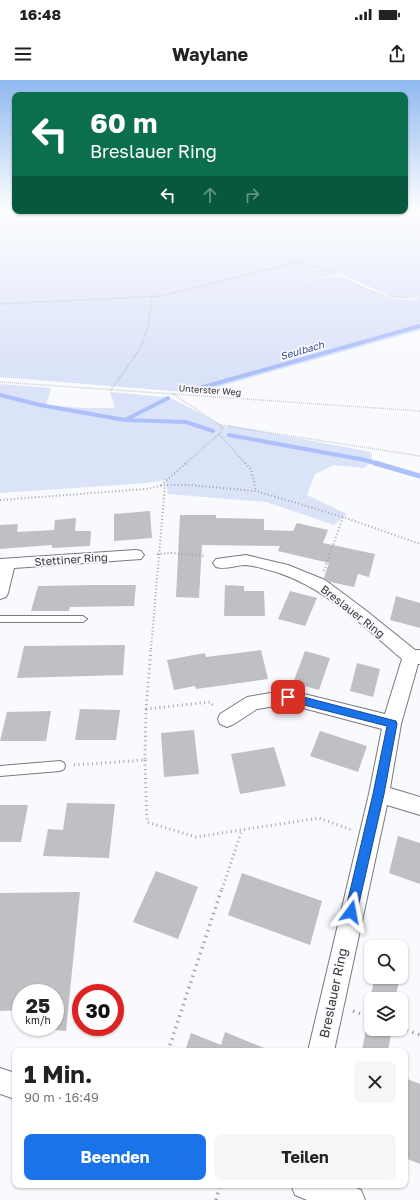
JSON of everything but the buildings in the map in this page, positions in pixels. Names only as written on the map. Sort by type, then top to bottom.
[{"type":"street","name":"Stettiner Ring","points":[[0,593],[3,564],[136,555]]},
{"type":"street","name":"Breslauer Ring","points":[[221,563],[246,560],[284,569],[319,584],[415,657],[392,724],[322,1048]]},
{"type":"street","points":[[227,719],[253,702],[288,697],[392,724]]},
{"type":"street","points":[[378,794],[420,806]]},
{"type":"street","points":[[0,1081],[12,1085]]},
{"type":"street","points":[[314,1188],[350,1200]]},
{"type":"lane","points":[[0,620],[83,619]]},
{"type":"lane","points":[[0,771],[60,766]]},
{"type":"path","points":[[0,304],[161,296],[296,262]]},
{"type":"path","points":[[298,262],[316,266],[389,297],[405,299],[420,297]]},
{"type":"path","points":[[110,390],[140,349],[148,327],[152,297]]},
{"type":"path","name":"Unterster Weg","points":[[0,382],[420,411]]},
{"type":"path","points":[[173,394],[220,425],[420,456]]},
{"type":"path","points":[[160,485],[219,434],[223,426],[220,425]]},
{"type":"path","points":[[219,434],[251,469],[256,491]]},
{"type":"path","points":[[0,500],[146,489],[160,485],[189,485],[256,491],[343,517],[420,544]]},
{"type":"path","points":[[165,485],[146,709],[145,760],[147,822],[196,837],[319,818],[368,836]]},
{"type":"path","points":[[319,584],[343,517]]},
{"type":"path","points":[[136,555],[170,553],[207,556],[221,563]]},
{"type":"path","points":[[146,709],[210,702],[227,719]]},
{"type":"path","points":[[60,766],[145,760]]},
{"type":"path","points":[[169,1048],[242,830]]},
{"type":"path","points":[[408,1031],[420,1035]]},
{"type":"path","points":[[216,1200],[219,1188]]},
{"type":"shaded area","points":[[0,262],[420,262],[420,296],[404,298],[392,297],[338,273],[274,290],[334,275],[389,298],[410,300],[420,298],[420,330],[196,393],[0,377]]},
{"type":"shaded area","points":[[0,384],[51,388],[46,405],[83,408],[115,408],[110,392],[164,397],[175,400],[227,428],[228,425],[371,452],[372,461],[364,468],[334,465],[315,474],[307,495],[347,514],[334,525],[266,502],[168,494],[165,480],[148,483],[0,493]]},
{"type":"waterway","name":"Seulbach","points":[[189,391],[420,326]]},
{"type":"waterway","name":"Seulbach","points":[[0,395],[40,405],[125,420]]},
{"type":"waterway","name":"Seulbach","points":[[125,420],[168,398]]},
{"type":"waterway","name":"Seulbach","points":[[125,420],[186,422],[213,431]]},
{"type":"waterway","name":"Seulbach","points":[[229,435],[365,460],[378,464]]},
{"type":"waterway","name":"Seulbach","points":[[375,463],[420,476]]},
{"type":"route","points":[[288,697],[392,724],[378,794],[351,912]]}]
